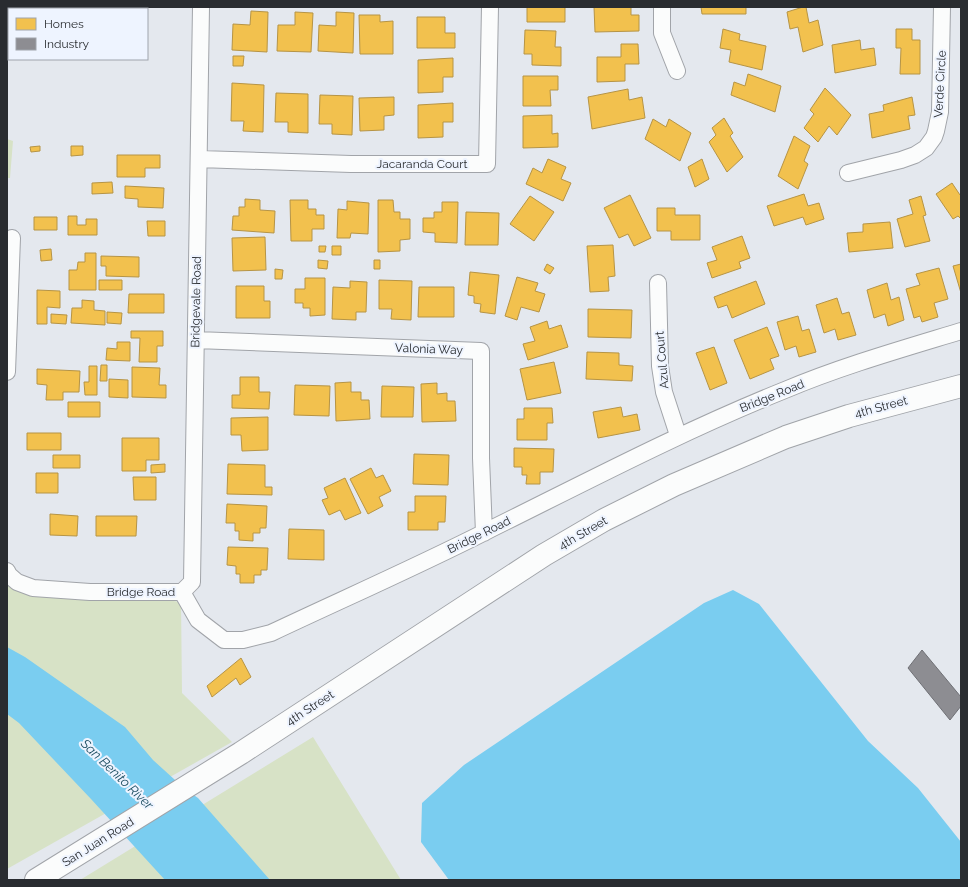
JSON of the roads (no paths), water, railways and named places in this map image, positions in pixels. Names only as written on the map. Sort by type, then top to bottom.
[{"type":"main road","name":"4th Street","points":[[241,753],[538,559],[604,520],[674,485],[786,437],[849,416],[961,386]]},
{"type":"main road","name":"San Juan Road","points":[[36,880],[241,753]]},
{"type":"street","name":"Bridgevale Road","points":[[182,592],[192,582],[201,7]]},
{"type":"street","name":"Jacaranda Court","points":[[199,159],[351,164],[487,164],[490,7]]},
{"type":"street","points":[[662,7],[662,33],[677,71]]},
{"type":"street","name":"Verde Circle","points":[[848,173],[915,155],[926,148],[934,137],[940,112],[942,7]]},
{"type":"street","points":[[7,372],[12,238]]},
{"type":"street","name":"Azul Court","points":[[658,283],[660,366],[664,392],[678,435]]},
{"type":"street","name":"Bridge Road","points":[[7,571],[17,582],[33,588],[90,592],[182,592],[198,620],[224,640],[243,640],[271,633],[484,532],[678,435],[785,389],[884,354],[961,331]]},
{"type":"street","name":"Valonia Way","points":[[196,340],[481,351],[481,458],[484,532]]},
{"type":"water","points":[[733,590],[759,604],[868,741],[918,788],[961,842],[961,880],[449,880],[421,842],[422,803],[464,765],[704,603]]},
{"type":"water","name":"San Benito River","points":[[7,647],[25,657],[125,727],[153,760],[185,789],[198,798],[270,880],[165,880],[19,723],[7,714]]}]
